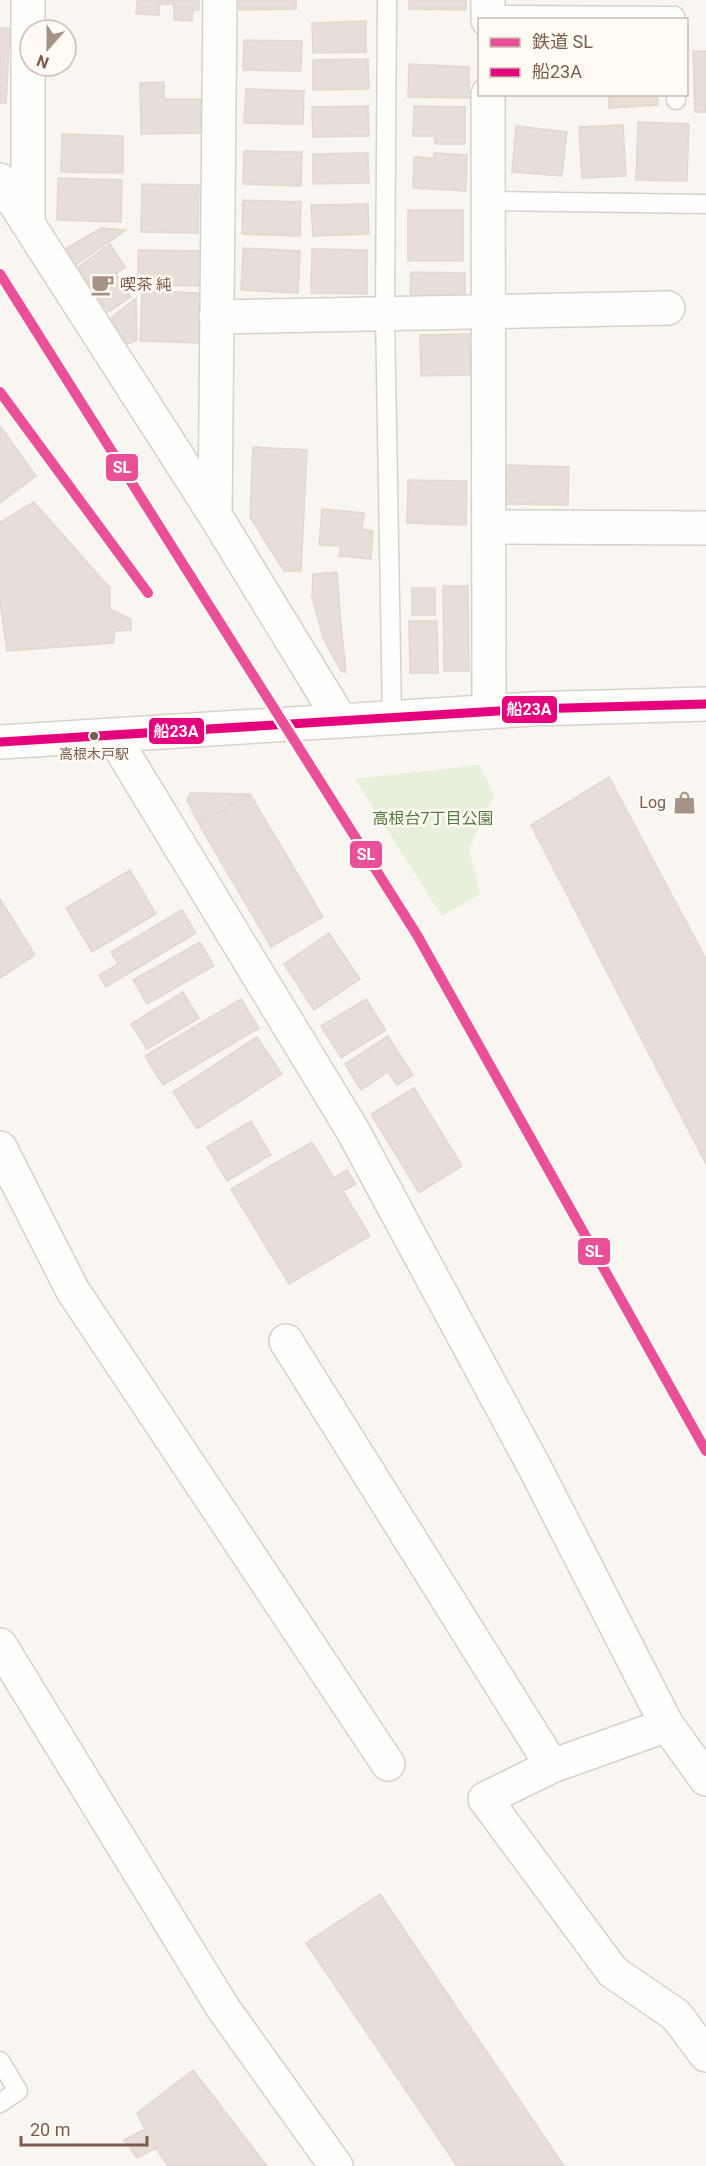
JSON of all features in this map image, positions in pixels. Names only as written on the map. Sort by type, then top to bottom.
[{"type":"street","points":[[28,0],[28,223]]},
{"type":"street","points":[[215,515],[220,0]]},
{"type":"street","points":[[488,96],[489,712]]},
{"type":"street","points":[[0,180],[215,515],[341,721]]},
{"type":"street","points":[[216,316],[668,308]]},
{"type":"street","points":[[489,527],[706,528]]},
{"type":"street","points":[[0,742],[543,708],[706,704]]},
{"type":"street","points":[[113,736],[353,1131],[535,1468],[667,1725],[706,1779]]},
{"type":"street","points":[[0,1148],[74,1291],[388,1764]]},
{"type":"street","points":[[286,1341],[552,1766]]},
{"type":"street","points":[[0,1645],[222,2008],[336,2166]]},
{"type":"street","points":[[667,1725],[552,1766],[485,1799],[613,1972],[676,2015],[706,2055]]},
{"type":"lane","points":[[387,0],[385,313],[393,717]]},
{"type":"lane","points":[[488,11],[675,12]]},
{"type":"lane","points":[[488,201],[706,204]]},
{"type":"lane","points":[[0,2061],[18,2091],[0,2103]]},
{"type":"green space","name":"高根台7丁目公園","points":[[479,765],[494,794],[469,849],[480,894],[442,916],[355,779]]},
{"type":"building","points":[[137,0],[199,0],[199,10],[193,10],[192,21],[174,20],[174,4],[160,4],[159,15],[136,14]]},
{"type":"building","points":[[239,0],[296,0],[296,9],[239,10]]},
{"type":"building","points":[[409,0],[466,0],[466,10],[409,9]]},
{"type":"building","points":[[366,21],[366,52],[313,53],[312,23]]},
{"type":"building","points":[[0,28],[10,28],[6,103],[0,103]]},
{"type":"building","points":[[244,40],[302,41],[301,71],[243,70]]},
{"type":"building","points":[[693,51],[706,51],[706,112],[695,112]]},
{"type":"building","points":[[368,59],[369,89],[313,90],[313,60]]},
{"type":"building","points":[[409,64],[469,67],[469,98],[408,97]]},
{"type":"building","points":[[164,82],[164,99],[201,99],[201,133],[141,134],[140,83]]},
{"type":"building","points":[[246,89],[304,91],[303,124],[244,123]]},
{"type":"building","points":[[609,96],[657,96],[658,105],[609,108]]},
{"type":"building","points":[[368,106],[369,136],[313,137],[312,107]]},
{"type":"building","points":[[414,106],[465,107],[465,144],[435,144],[434,136],[413,136]]},
{"type":"building","points":[[638,122],[689,124],[687,181],[636,180]]},
{"type":"building","points":[[623,125],[626,176],[582,178],[579,127]]},
{"type":"building","points":[[516,126],[567,132],[562,176],[512,172]]},
{"type":"building","points":[[62,134],[123,136],[123,173],[61,172]]},
{"type":"building","points":[[244,151],[302,152],[301,186],[243,184]]},
{"type":"building","points":[[368,153],[369,183],[313,184],[313,154]]},
{"type":"building","points":[[434,153],[467,155],[466,191],[413,188],[414,157],[434,158]]},
{"type":"building","points":[[58,178],[122,180],[121,222],[57,220]]},
{"type":"building","points":[[142,184],[199,185],[198,233],[141,232]]},
{"type":"building","points":[[243,200],[301,202],[300,236],[242,234]]},
{"type":"building","points":[[368,204],[369,234],[313,236],[311,205]]},
{"type":"building","points":[[408,210],[463,210],[463,261],[408,261]]},
{"type":"building","points":[[101,228],[126,230],[74,266],[62,251]]},
{"type":"building","points":[[110,244],[125,267],[116,274],[131,297],[108,312],[77,268]]},
{"type":"building","points":[[243,248],[300,251],[298,293],[241,290]]},
{"type":"building","points":[[312,249],[367,250],[367,294],[311,293]]},
{"type":"building","points":[[138,250],[202,251],[201,286],[138,285]]},
{"type":"building","points":[[411,272],[465,273],[465,301],[410,299]]},
{"type":"building","points":[[142,291],[202,293],[201,343],[140,341]]},
{"type":"building","points":[[136,298],[137,340],[127,344],[111,318]]},
{"type":"building","points":[[469,334],[471,375],[421,376],[420,335]]},
{"type":"building","points":[[0,426],[36,476],[0,503]]},
{"type":"building","points":[[253,447],[307,450],[301,571],[284,571],[250,517]]},
{"type":"building","points":[[504,465],[569,467],[568,505],[504,504]]},
{"type":"building","points":[[408,480],[467,481],[466,525],[407,523]]},
{"type":"building","points":[[34,502],[110,588],[110,609],[131,619],[131,630],[115,631],[113,643],[7,651],[0,601],[0,522]]},
{"type":"building","points":[[322,509],[364,513],[362,529],[373,531],[371,559],[339,556],[341,546],[319,545]]},
{"type":"building","points":[[337,572],[346,672],[341,671],[323,638],[312,597],[313,574]]},
{"type":"building","points":[[443,586],[468,586],[469,671],[444,671]]},
{"type":"building","points":[[412,588],[435,588],[435,615],[412,615]]},
{"type":"building","points":[[409,621],[437,621],[438,673],[410,673]]},
{"type":"building","points":[[609,777],[706,959],[706,1164],[531,825]]},
{"type":"building","points":[[190,793],[250,794],[199,824],[187,800]]},
{"type":"building","points":[[250,794],[323,917],[271,947],[199,824]]},
{"type":"building","points":[[130,870],[156,914],[92,952],[66,908]]},
{"type":"building","points":[[0,899],[35,955],[0,978]]},
{"type":"building","points":[[182,910],[196,933],[106,987],[99,975],[118,964],[111,952]]},
{"type":"building","points":[[329,933],[360,979],[314,1010],[284,964]]},
{"type":"building","points":[[200,942],[214,966],[147,1004],[133,980]]},
{"type":"building","points":[[183,992],[199,1018],[147,1049],[131,1024]]},
{"type":"building","points":[[241,999],[259,1028],[163,1085],[145,1056]]},
{"type":"building","points":[[366,999],[386,1030],[341,1058],[321,1026]]},
{"type":"building","points":[[388,1036],[413,1075],[397,1085],[388,1072],[361,1090],[345,1064]]},
{"type":"building","points":[[257,1037],[282,1074],[197,1129],[173,1092]]},
{"type":"building","points":[[414,1088],[462,1166],[419,1193],[371,1114]]},
{"type":"building","points":[[251,1121],[271,1155],[227,1181],[207,1147]]},
{"type":"building","points":[[312,1142],[334,1178],[347,1170],[356,1184],[343,1191],[370,1236],[289,1284],[231,1189]]},
{"type":"building","points":[[380,1894],[564,2166],[457,2166],[306,1943]]},
{"type":"building","points":[[193,2070],[267,2166],[168,2166],[156,2148],[137,2158],[124,2140],[145,2129],[137,2113]]},
{"type":"rail line","name":"SL","points":[[0,274],[417,935],[706,1451]]},
{"type":"rail line","name":"SL","points":[[0,392],[148,593]]},
{"type":"transit line","name":"船23A","points":[[0,742],[532,709],[706,704]]},
{"type":"place","name":"喫茶 純","points":[[102,284]]},
{"type":"place","name":"高根木戸駅","points":[[94,736]]},
{"type":"place","name":"Log","points":[[684,802]]}]
